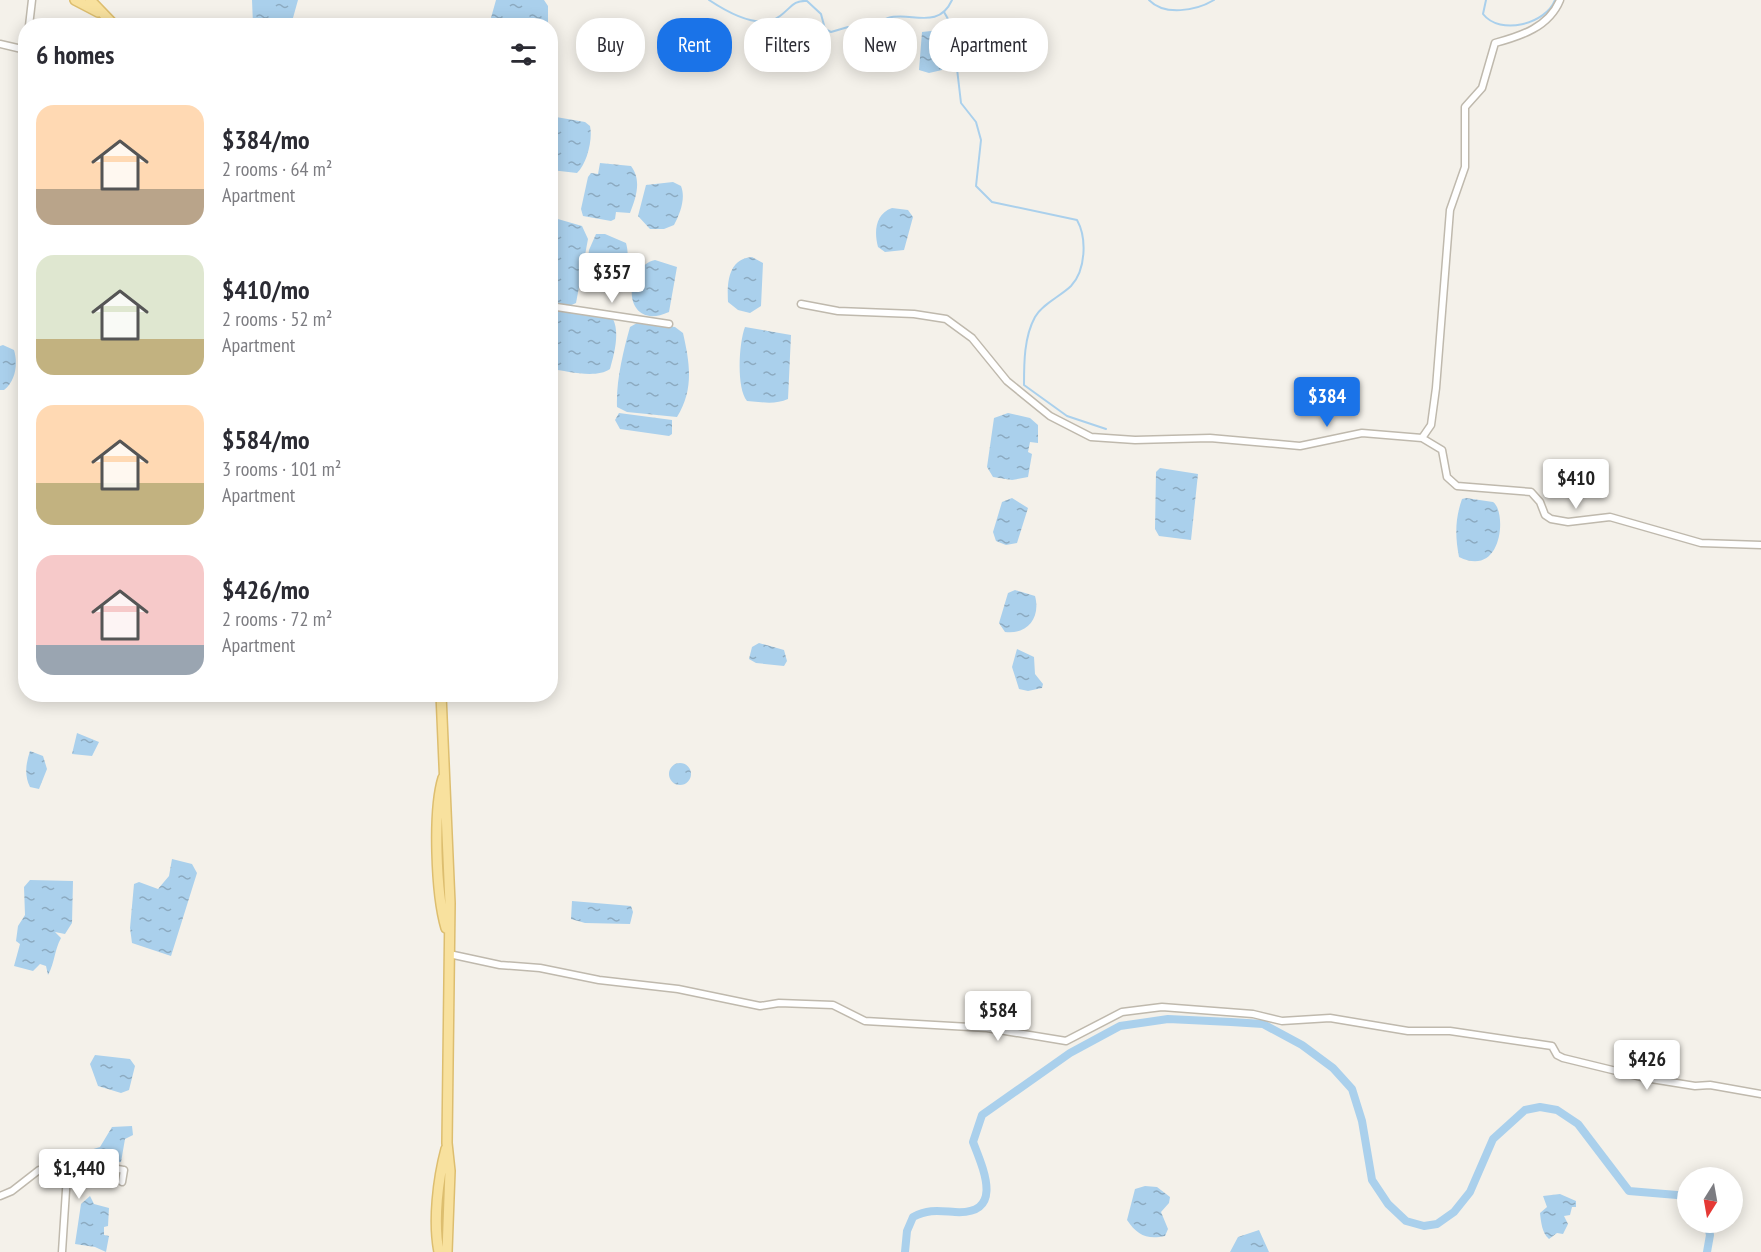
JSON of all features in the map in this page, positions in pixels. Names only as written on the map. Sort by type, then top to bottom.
[{"type":"main road","points":[[75,0],[105,16]]},
{"type":"main road","points":[[90,0],[105,16]]},
{"type":"main road","points":[[441,702],[443,777],[438,805],[440,901],[448,936],[447,1143],[450,1171],[447,1252]]},
{"type":"main road","points":[[439,1252],[441,1165],[447,1143]]},
{"type":"street","points":[[30,18],[32,0]]},
{"type":"street","points":[[1422,438],[1431,425],[1436,388],[1450,210],[1465,167],[1465,107],[1482,88],[1495,43],[1527,34],[1555,12],[1560,0]]},
{"type":"street","points":[[0,44],[18,48]]},
{"type":"street","points":[[801,304],[838,311],[914,314],[946,319],[972,338],[1006,381],[1050,416],[1091,437],[1136,440],[1210,438],[1299,446],[1362,433],[1422,438],[1442,450],[1447,477],[1457,486],[1532,492],[1540,502],[1545,515],[1551,519],[1568,522],[1610,517],[1701,543],[1761,545]]},
{"type":"street","points":[[558,307],[669,324]]},
{"type":"street","points":[[448,954],[500,965],[540,968],[599,980],[678,989],[760,1006],[779,1003],[833,1005],[865,1022],[987,1028],[1066,1041],[1122,1012],[1162,1007],[1253,1014],[1282,1021],[1330,1018],[1408,1030],[1450,1031],[1532,1042],[1551,1046],[1557,1055],[1563,1058],[1646,1078],[1695,1086],[1710,1085],[1761,1094]]},
{"type":"street","points":[[0,1196],[12,1191],[39,1170],[67,1175],[86,1165],[113,1168],[124,1170],[122,1182]]},
{"type":"street","points":[[62,1252],[67,1175]]},
{"type":"water","points":[[252,0],[298,0],[293,18],[253,18]]},
{"type":"water","points":[[496,0],[544,0],[548,6],[548,18],[491,18]]},
{"type":"water","points":[[929,31],[929,72],[933,72],[929,73],[919,70],[922,32]]},
{"type":"water","points":[[558,117],[585,122],[590,126],[591,138],[588,151],[584,164],[577,173],[558,171]]},
{"type":"water","points":[[600,163],[631,166],[636,177],[636,195],[630,213],[616,212],[615,219],[611,221],[583,216],[581,209],[588,177],[591,173],[598,174]]},
{"type":"water","points":[[673,182],[681,186],[683,196],[676,221],[674,225],[664,229],[650,229],[638,216],[646,185]]},
{"type":"water","points":[[892,208],[908,210],[913,217],[904,250],[885,252],[878,247],[876,230],[879,219]]},
{"type":"water","points":[[558,219],[582,226],[588,239],[576,303],[567,307],[558,305]]},
{"type":"water","points":[[596,234],[605,234],[626,243],[627,268],[619,291],[595,288],[585,283],[589,250]]},
{"type":"water","points":[[752,257],[763,263],[761,306],[750,313],[738,310],[728,302],[728,287],[731,273],[738,262]]},
{"type":"water","points":[[655,260],[677,267],[669,312],[654,316],[643,314],[635,307],[632,286],[636,274],[644,265]]},
{"type":"water","points":[[558,310],[613,319],[616,337],[610,369],[597,374],[558,370]]},
{"type":"water","points":[[637,323],[675,327],[683,333],[689,376],[686,396],[677,417],[627,412],[617,407],[619,377],[625,346],[630,327]]},
{"type":"water","points":[[745,327],[791,335],[788,399],[773,403],[747,401],[740,376],[741,343]]},
{"type":"water","points":[[0,346],[14,350],[16,366],[11,382],[4,390],[0,390]]},
{"type":"water","points":[[619,413],[672,420],[672,434],[669,436],[620,429],[615,420]]},
{"type":"water","points":[[1008,413],[1030,418],[1038,425],[1038,443],[1030,442],[1028,452],[1032,454],[1028,477],[1012,480],[993,477],[987,467],[994,418]]},
{"type":"water","points":[[1160,468],[1198,474],[1191,540],[1159,536],[1155,529],[1156,472]]},
{"type":"water","points":[[1012,498],[1028,508],[1017,543],[1006,545],[996,541],[993,532],[1002,502]]},
{"type":"water","points":[[1462,499],[1493,502],[1500,517],[1498,541],[1493,552],[1485,559],[1474,561],[1459,557],[1457,521]]},
{"type":"water","points":[[1015,590],[1035,596],[1036,611],[1034,618],[1026,628],[1020,631],[1005,632],[999,623],[1008,593]]},
{"type":"water","points":[[759,643],[784,650],[787,661],[784,666],[756,663],[749,659],[752,647]]},
{"type":"water","points":[[1017,649],[1034,657],[1035,674],[1043,684],[1042,688],[1028,691],[1019,689],[1012,667]]},
{"type":"water","points":[[77,733],[99,742],[92,756],[72,754]]},
{"type":"water","points":[[30,751],[43,756],[47,769],[39,789],[30,787],[26,774]]},
{"type":"water","points":[[680,763],[688,766],[691,774],[688,782],[680,785],[672,782],[669,774],[672,766]]},
{"type":"water","points":[[172,859],[192,864],[197,873],[171,956],[132,943],[130,928],[134,884],[139,882],[158,889],[169,876]]},
{"type":"water","points":[[30,880],[73,881],[72,923],[65,934],[55,932],[61,938],[48,975],[46,966],[40,964],[33,971],[14,966],[20,944],[16,941],[18,926],[25,915],[24,887]]},
{"type":"water","points":[[572,901],[631,906],[633,912],[630,924],[585,923],[571,919]]},
{"type":"water","points":[[95,1055],[130,1059],[135,1066],[129,1090],[121,1093],[98,1086],[90,1064]]},
{"type":"water","points":[[132,1126],[133,1135],[125,1139],[121,1162],[109,1162],[102,1159],[101,1154],[83,1163],[77,1162],[77,1154],[100,1147],[112,1127]]},
{"type":"water","points":[[1145,1186],[1157,1187],[1170,1197],[1169,1203],[1161,1212],[1168,1229],[1165,1236],[1143,1235],[1127,1220],[1135,1189]]},
{"type":"water","points":[[1560,1194],[1576,1201],[1576,1207],[1572,1207],[1570,1215],[1564,1216],[1568,1224],[1563,1234],[1557,1233],[1549,1239],[1543,1231],[1540,1213],[1547,1207],[1543,1196]]},
{"type":"water","points":[[90,1196],[94,1204],[109,1208],[108,1226],[104,1227],[104,1235],[109,1236],[106,1252],[95,1247],[75,1244],[81,1204]]},
{"type":"water","points":[[1259,1230],[1269,1252],[1230,1252],[1238,1237]]},
{"type":"waterway","points":[[709,0],[734,14],[763,22],[780,16],[795,3],[807,1],[821,14],[825,29],[831,32],[848,27],[864,39],[888,18],[896,16],[923,18],[939,15],[952,0]]},
{"type":"waterway","points":[[1149,0],[1155,5],[1171,10],[1198,7],[1214,0]]},
{"type":"waterway","points":[[1486,0],[1483,14],[1491,21],[1511,26],[1533,21],[1550,8],[1555,0]]},
{"type":"waterway","points":[[944,12],[952,26],[961,103],[976,122],[981,140],[976,186],[992,202],[1077,220],[1082,236],[1082,263],[1076,279],[1067,290],[1038,312],[1031,325],[1025,350],[1024,385],[1067,416],[1106,429]]},
{"type":"waterway","points":[[905,1252],[907,1231],[913,1217],[934,1211],[971,1211],[980,1206],[985,1198],[985,1176],[973,1142],[982,1115],[1070,1053],[1120,1026],[1168,1019],[1263,1024],[1302,1045],[1333,1068],[1352,1089],[1362,1121],[1372,1180],[1388,1204],[1406,1221],[1424,1226],[1437,1224],[1454,1212],[1470,1192],[1493,1139],[1525,1110],[1540,1107],[1557,1110],[1578,1124],[1629,1191],[1677,1195]]},
{"type":"waterway","points":[[1707,1252],[1710,1233]]}]
